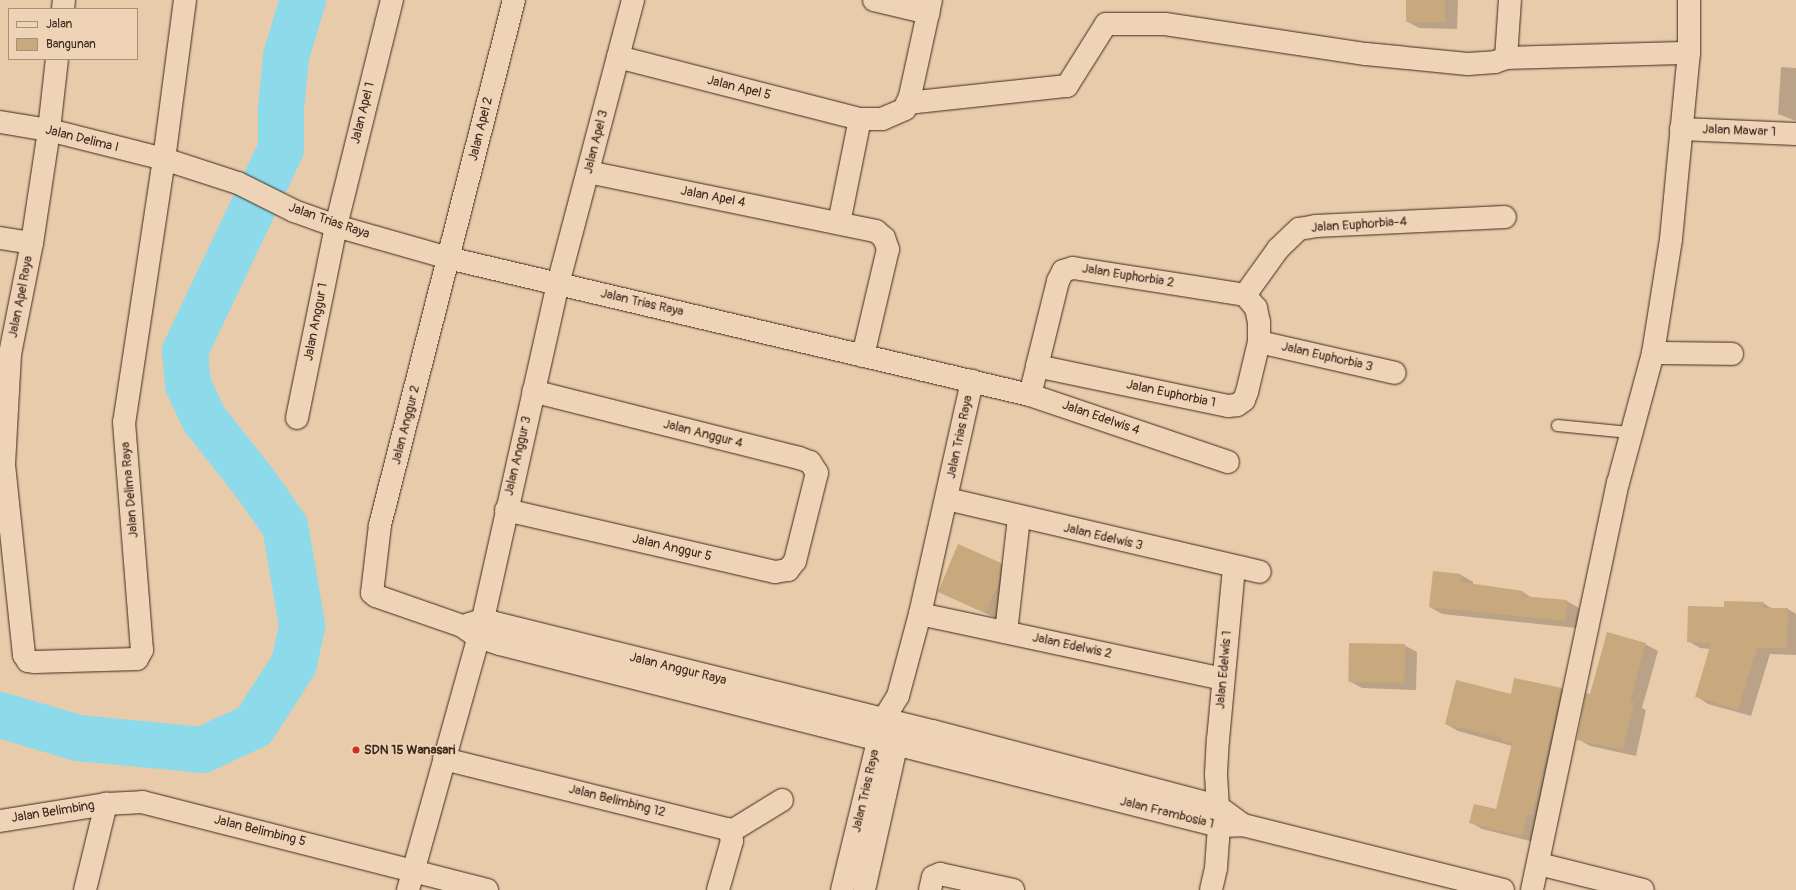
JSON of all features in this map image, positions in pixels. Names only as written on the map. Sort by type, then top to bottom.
[{"type":"street","points":[[164,159],[185,0]]},
{"type":"street","name":"Jalan Apel 1","points":[[336,226],[392,0]]},
{"type":"street","name":"Jalan Apel 2","points":[[448,258],[514,0]]},
{"type":"street","name":"Jalan Apel 3","points":[[558,284],[633,0]]},
{"type":"street","points":[[874,0],[929,6],[907,103],[1067,86],[1106,24],[1165,24],[1298,45],[1438,61],[1484,63],[1506,58],[1689,53]]},
{"type":"street","points":[[1506,58],[1510,0]]},
{"type":"street","points":[[1532,890],[1539,864],[1629,432],[1653,353],[1671,238],[1689,53],[1689,0]]},
{"type":"street","name":"Jalan Apel 5","points":[[618,57],[860,119],[882,119],[905,109],[907,103]]},
{"type":"street","name":"Jalan Apel Raya","points":[[10,609],[2,465],[5,353],[32,243],[49,130],[57,60]]},
{"type":"street","points":[[839,223],[860,119]]},
{"type":"street","name":"Jalan Delima I","points":[[0,122],[49,130],[164,159]]},
{"type":"street","name":"Jalan Mawar 1","points":[[1681,129],[1796,134]]},
{"type":"street","name":"Jalan Trias Raya","points":[[164,159],[238,183],[294,211],[336,226],[448,258],[972,381],[947,499],[920,614],[890,730],[842,890]]},
{"type":"street","name":"Jalan Delima Raya","points":[[10,609],[24,655],[28,661],[137,659],[142,654],[124,422],[164,159]]},
{"type":"street","name":"Jalan Apel 4","points":[[588,172],[876,231],[884,238],[888,249],[863,356]]},
{"type":"street","name":"Jalan Euphorbia-4","points":[[1245,295],[1278,249],[1299,229],[1316,226],[1505,217]]},
{"type":"street","name":"Jalan Anggur 1","points":[[297,418],[336,226]]},
{"type":"street","points":[[0,238],[32,243]]},
{"type":"street","name":"Jalan Anggur 2","points":[[372,593],[380,525],[448,258]]},
{"type":"street","name":"Jalan Euphorbia 2","points":[[1030,395],[1058,281],[1063,271],[1073,268],[1245,295]]},
{"type":"street","name":"Jalan Anggur 3","points":[[410,880],[444,759],[506,510],[558,284]]},
{"type":"street","points":[[1245,295],[1256,308],[1259,322],[1259,342]]},
{"type":"street","name":"Jalan Euphorbia 1","points":[[1037,366],[1228,406],[1244,400],[1259,342]]},
{"type":"street","name":"Jalan Euphorbia 3","points":[[1259,342],[1395,373]]},
{"type":"street","points":[[1653,353],[1732,354]]},
{"type":"street","name":"Jalan Edelwis 4","points":[[972,381],[1030,395],[1228,462]]},
{"type":"street","name":"Jalan Anggur 4","points":[[533,391],[810,462],[817,473],[805,523]]},
{"type":"street","name":"Jalan Edelwis 3","points":[[947,499],[1019,518],[1260,572]]},
{"type":"street","name":"Jalan Anggur 5","points":[[506,510],[776,572],[788,570],[795,561],[805,523]]},
{"type":"street","points":[[1006,632],[1019,518]]},
{"type":"street","name":"Jalan Edelwis 1","points":[[1211,890],[1216,868],[1218,816],[1216,774],[1223,679],[1234,567]]},
{"type":"street","name":"Jalan Anggur Raya","points":[[372,593],[432,616],[476,628],[890,730]]},
{"type":"street","name":"Jalan Edelwis 2","points":[[920,614],[1223,679]]},
{"type":"street","name":"Jalan Trias Raya","points":[[864,890],[890,730]]},
{"type":"street","name":"Jalan Frambosia 1","points":[[890,730],[1218,816],[1243,825],[1503,890]]},
{"type":"street","name":"Jalan Belimbing 12","points":[[444,759],[727,829],[730,832]]},
{"type":"street","points":[[718,890],[732,841],[730,832],[782,800]]},
{"type":"street","name":"Jalan Belimbing 5","points":[[106,804],[142,802],[410,880],[487,890]]},
{"type":"street","points":[[85,890],[106,804]]},
{"type":"street","name":"Jalan Belimbing","points":[[0,821],[106,804]]},
{"type":"street","points":[[1539,864],[1643,890]]},
{"type":"street","points":[[935,882],[1013,890]]},
{"type":"lane","points":[[1557,425],[1629,432]]},
{"type":"building","points":[[1406,0],[1445,0],[1445,22],[1406,22]]},
{"type":"building","points":[[958,544],[1001,563],[999,583],[985,613],[938,592]]},
{"type":"building","points":[[1433,571],[1461,574],[1461,582],[1523,591],[1522,596],[1567,600],[1565,621],[1429,607]]},
{"type":"building","points":[[1724,601],[1764,602],[1763,608],[1788,608],[1787,648],[1757,648],[1738,710],[1695,697],[1711,643],[1687,642],[1688,606],[1724,607]]},
{"type":"building","points":[[1607,632],[1646,643],[1630,702],[1634,702],[1623,750],[1577,740],[1586,693],[1590,694]]},
{"type":"building","points":[[1349,643],[1405,644],[1404,683],[1348,682]]},
{"type":"building","points":[[1514,678],[1562,688],[1532,815],[1528,814],[1522,836],[1469,823],[1474,804],[1496,809],[1512,743],[1502,741],[1502,738],[1445,724],[1456,680],[1511,694]]},
{"type":"waterway","points":[[0,715],[78,738],[202,750],[254,726],[294,664],[302,625],[285,526],[254,482],[204,419],[188,385],[185,351],[281,149],[281,109],[286,56],[303,0]]},
{"type":"place","name":"SDN 15 Wanasari","points":[[356,750]]}]
